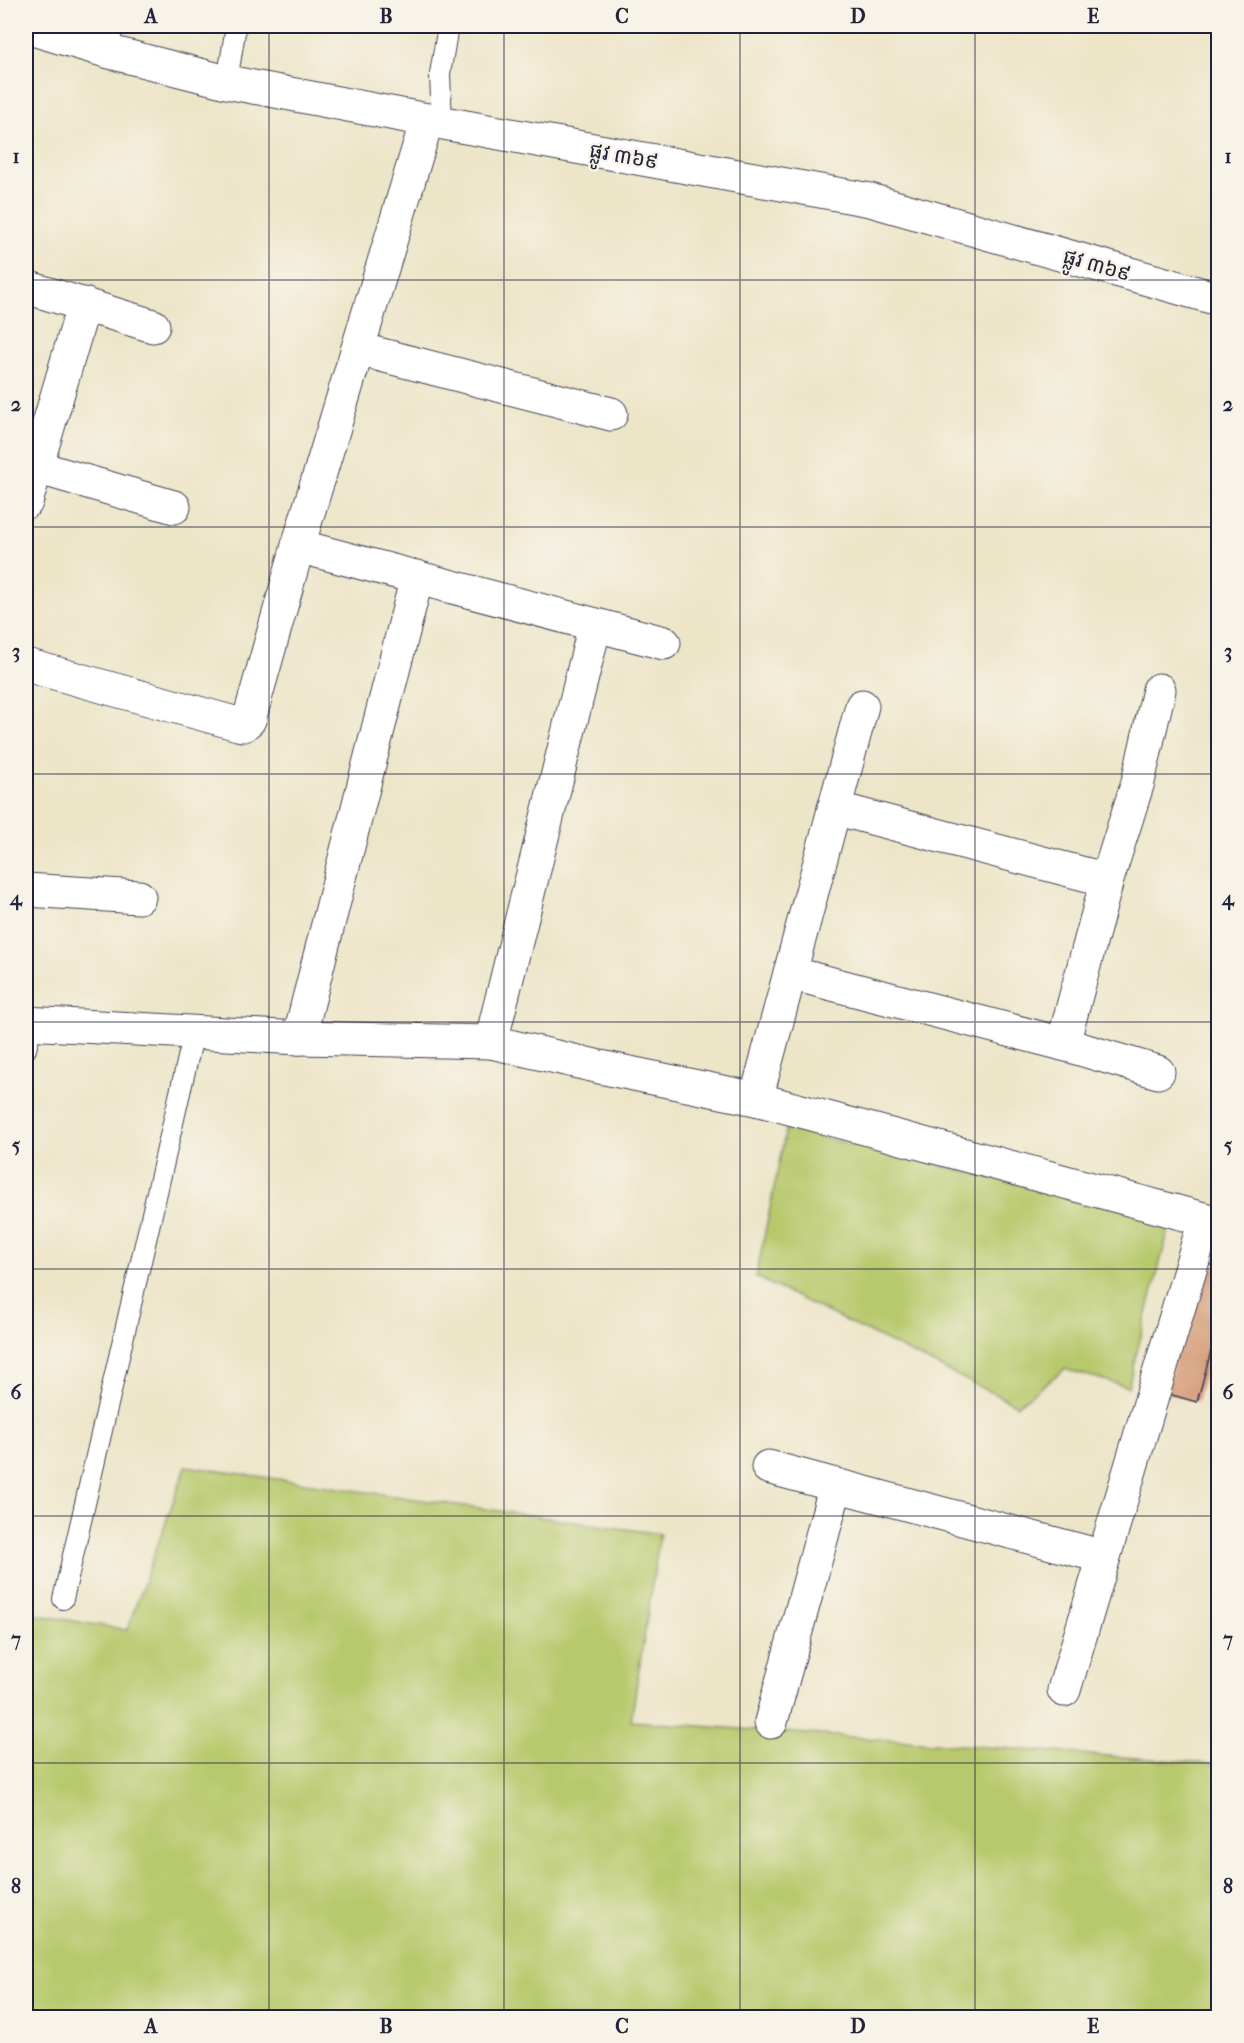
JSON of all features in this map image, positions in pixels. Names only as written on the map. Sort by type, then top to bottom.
[{"type":"street","name":"ផ្លូវ ៣៦៩","points":[[26,27],[110,38],[227,82],[434,122],[870,200],[1218,299]]},
{"type":"street","points":[[26,665],[243,725],[249,720],[298,546],[358,349],[434,122]]},
{"type":"street","points":[[26,287],[153,326]]},
{"type":"street","points":[[26,502],[84,304]]},
{"type":"street","points":[[358,349],[611,414]]},
{"type":"street","points":[[36,468],[174,507]]},
{"type":"street","points":[[298,546],[664,643]]},
{"type":"street","points":[[299,1038],[417,577]]},
{"type":"street","points":[[491,1042],[595,625]]},
{"type":"street","points":[[1063,1044],[1107,880],[1138,782],[1159,690]]},
{"type":"street","points":[[756,1099],[862,706]]},
{"type":"street","points":[[834,808],[1107,880]]},
{"type":"street","points":[[26,890],[139,897]]},
{"type":"street","points":[[790,973],[1063,1044],[1158,1072]]},
{"type":"street","points":[[28,1032],[194,1032],[299,1038],[491,1042],[600,1068],[756,1099],[1212,1222],[1104,1557],[1064,1690]]},
{"type":"street","points":[[768,1467],[1104,1557]]},
{"type":"street","points":[[771,1722],[836,1485]]},
{"type":"lane","points":[[227,82],[236,26]]},
{"type":"lane","points":[[434,122],[448,26]]},
{"type":"lane","points":[[63,1599],[194,1032]]},
{"type":"green space","points":[[786,1129],[1171,1220],[1128,1387],[1065,1369],[1017,1405],[756,1277]]},
{"type":"green space","points":[[186,1466],[660,1534],[631,1721],[1218,1764],[1218,2017],[26,2017],[26,1613],[127,1630]]},
{"type":"building","points":[[1200,1262],[1218,1267],[1218,1341],[1214,1340],[1197,1402],[1165,1393]]}]
